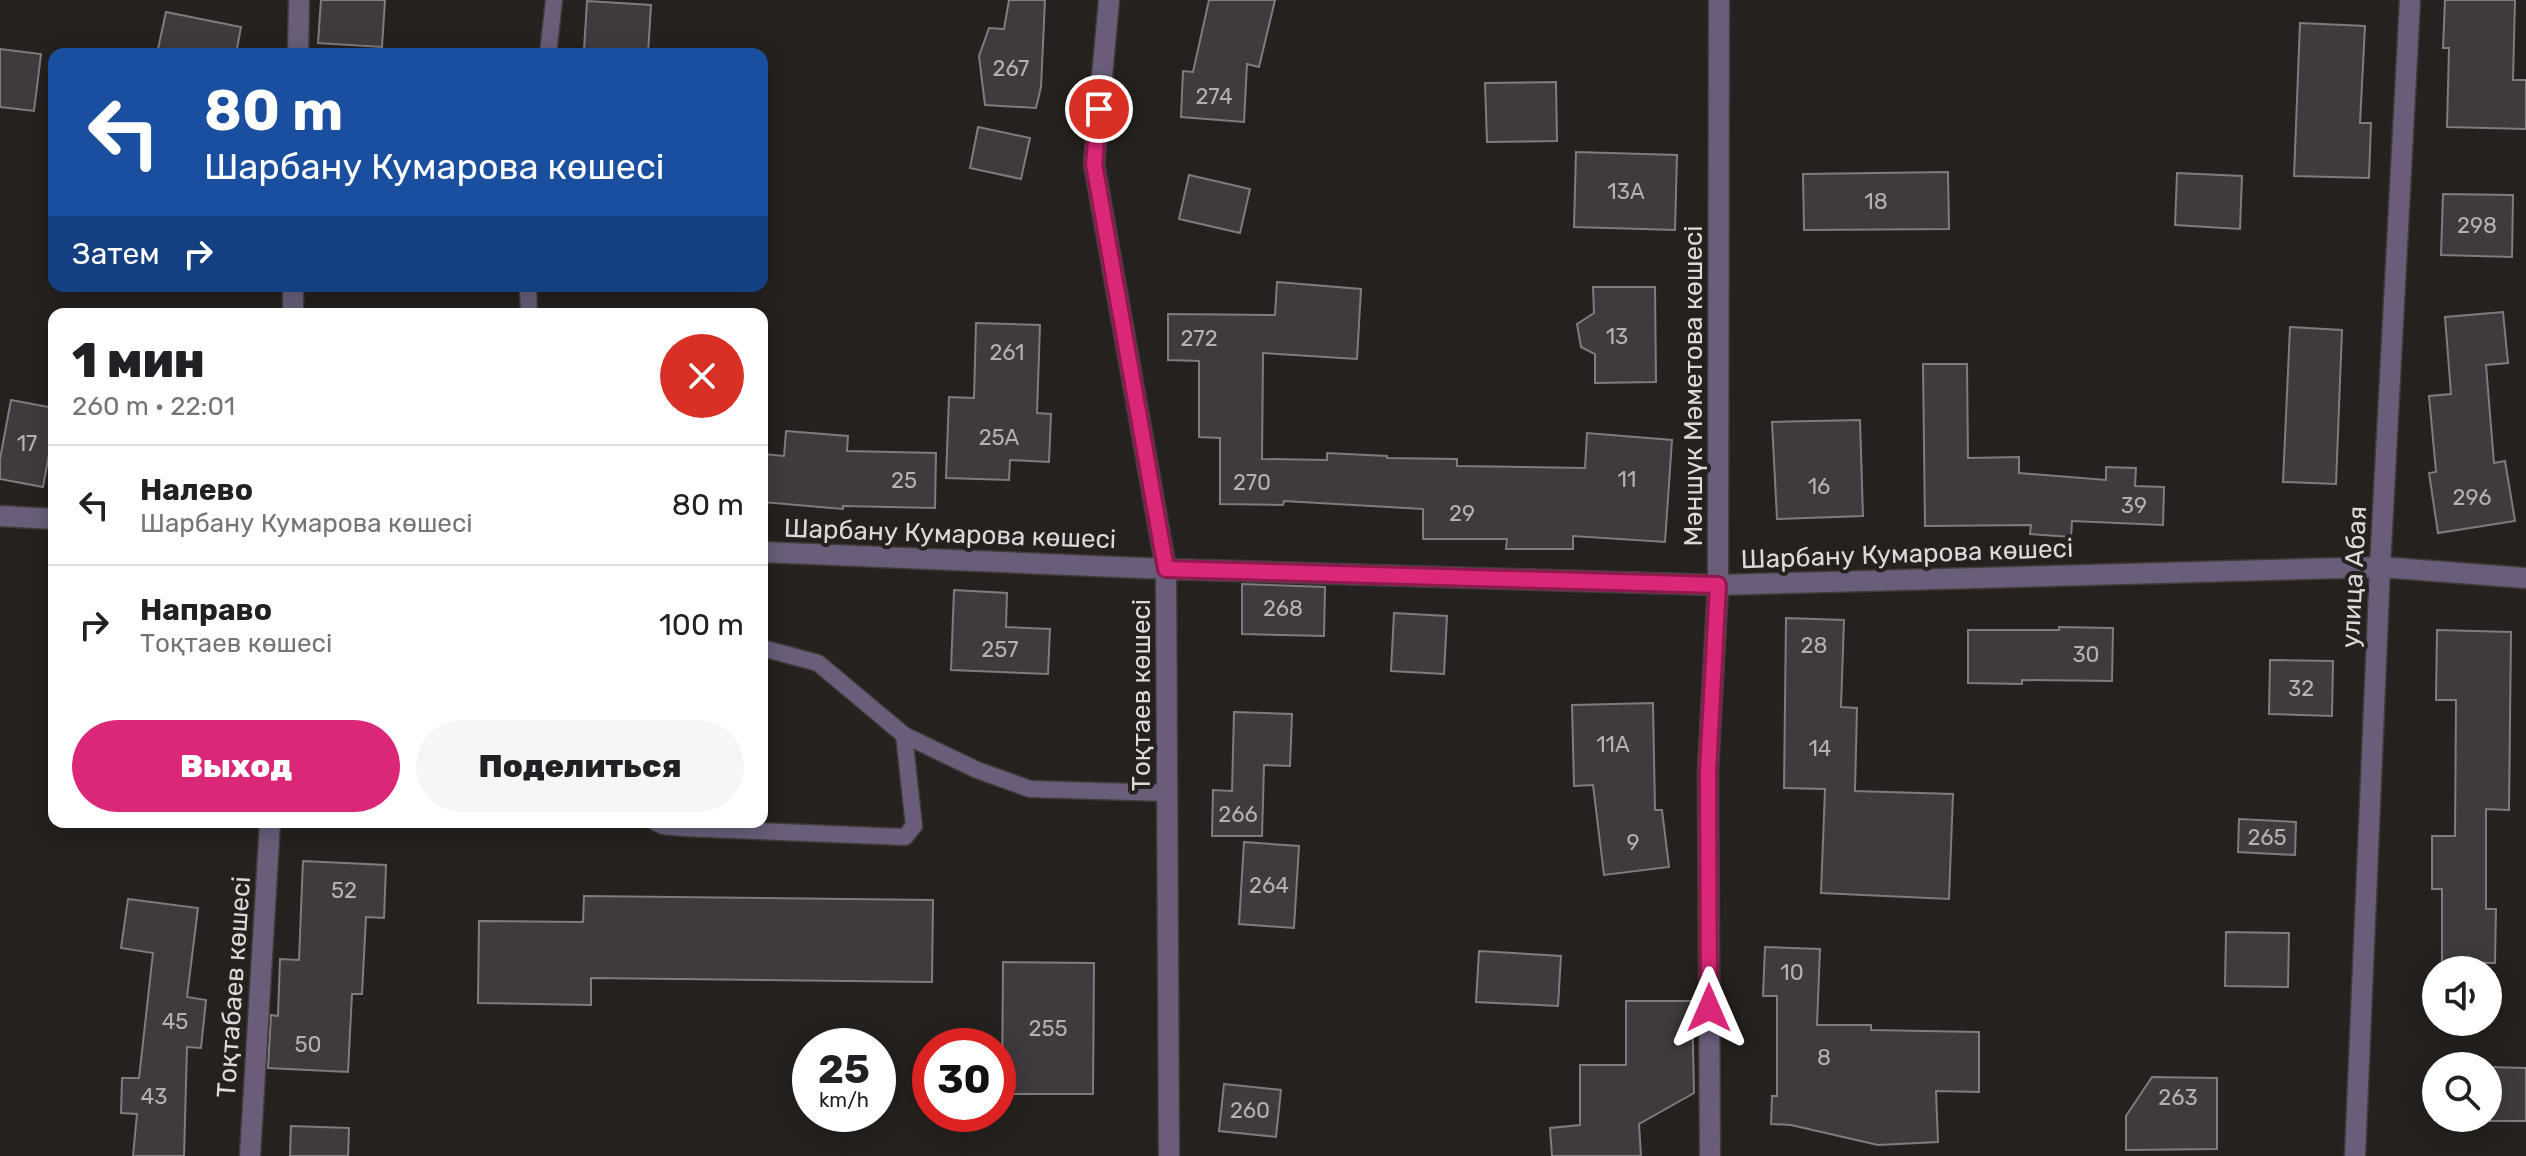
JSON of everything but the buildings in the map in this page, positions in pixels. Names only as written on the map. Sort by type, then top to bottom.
[{"type":"street","points":[[298,48],[299,0]]},
{"type":"street","name":"Тоқтаев көшесі","points":[[1109,0],[1094,164],[1166,569],[1169,1156]]},
{"type":"street","name":"Мәншүк Мәметова көшесі","points":[[1710,1156],[1708,770],[1718,585],[1719,0]]},
{"type":"street","name":"улица Абая","points":[[2355,1156],[2380,567],[2410,0]]},
{"type":"street","points":[[0,516],[48,519]]},
{"type":"street","name":"Шарбану Кумарова көшесі","points":[[768,552],[1166,569],[1718,585],[2380,567],[2526,578]]},
{"type":"street","name":"Тоқтабаев көшесі","points":[[250,1156],[270,828]]},
{"type":"lane","points":[[549,48],[554,0]]},
{"type":"lane","points":[[768,650],[818,663],[904,735],[977,770],[1030,789],[1167,793]]},
{"type":"lane","points":[[685,828],[905,837],[914,826],[904,735]]},
{"type":"route","points":[[1099,109],[1094,164],[1166,569],[1718,585],[1708,770],[1709,1008]]}]
